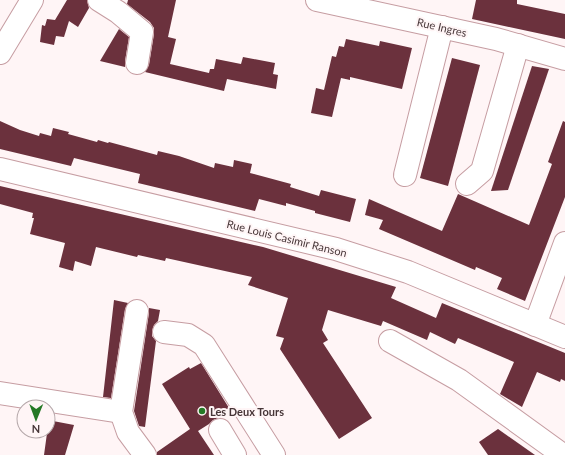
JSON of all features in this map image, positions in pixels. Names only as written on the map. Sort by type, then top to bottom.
[{"type":"street","points":[[0,53],[32,0]]},
{"type":"street","points":[[99,0],[118,12],[142,32],[137,63]]},
{"type":"street","name":"Rue Ingres","points":[[317,0],[442,27],[565,59]]},
{"type":"street","points":[[405,175],[442,27]]},
{"type":"street","points":[[467,184],[482,171],[518,46]]},
{"type":"street","name":"Rue Louis Casimir Ranson","points":[[0,169],[336,249],[408,272],[535,324],[565,338]]},
{"type":"street","points":[[535,324],[565,243]]},
{"type":"street","points":[[137,311],[121,412],[128,432],[145,455]]},
{"type":"street","points":[[164,332],[188,335],[204,345],[274,455]]},
{"type":"street","points":[[390,341],[459,380],[563,455]]},
{"type":"street","points":[[0,392],[121,412]]},
{"type":"street","points":[[220,430],[235,455]]},
{"type":"building","points":[[67,0],[87,0],[89,8],[78,27],[69,21],[64,37],[56,36],[54,45],[40,42],[42,25],[45,26],[47,19],[55,20]]},
{"type":"building","points":[[128,0],[176,0],[168,37],[176,39],[170,64],[209,73],[210,69],[214,69],[216,59],[241,64],[243,57],[275,63],[273,74],[278,75],[276,89],[227,79],[224,91],[145,72],[149,65],[154,28],[150,22],[127,4]]},
{"type":"building","points":[[476,0],[517,0],[517,4],[565,14],[565,39],[472,19]]},
{"type":"building","points":[[119,29],[129,37],[125,67],[100,61]]},
{"type":"building","points":[[346,39],[379,46],[380,41],[412,48],[402,89],[350,77],[350,80],[341,78],[332,117],[311,113],[316,88],[324,90],[332,56],[336,57],[339,46],[344,47]]},
{"type":"building","points":[[452,58],[480,65],[448,186],[420,178]]},
{"type":"building","points":[[532,66],[549,69],[508,190],[491,191]]},
{"type":"building","points":[[0,121],[20,130],[39,136],[40,133],[51,136],[53,128],[97,142],[98,140],[109,142],[157,155],[158,151],[179,156],[214,168],[215,163],[233,167],[234,160],[252,164],[250,173],[291,184],[290,187],[319,196],[321,190],[356,199],[350,222],[315,213],[315,211],[286,203],[286,206],[259,199],[255,211],[138,183],[140,174],[74,158],[71,166],[0,149]]},
{"type":"building","points":[[563,121],[565,122],[565,197],[525,301],[497,289],[502,278],[476,267],[475,270],[379,229],[383,220],[365,215],[369,199],[442,231],[458,194],[529,225],[552,164],[548,162]]},
{"type":"building","points":[[0,186],[263,247],[396,287],[391,298],[436,318],[442,303],[565,353],[565,381],[561,379],[560,382],[537,372],[522,407],[500,394],[514,362],[458,338],[455,344],[430,332],[427,340],[383,321],[381,326],[328,310],[322,330],[328,340],[323,343],[372,418],[339,439],[280,349],[284,338],[276,336],[288,298],[248,285],[252,277],[166,258],[165,261],[138,255],[137,257],[96,247],[91,266],[75,261],[73,271],[59,267],[65,243],[30,234],[34,218],[32,218],[33,213],[0,204]]},
{"type":"building","points":[[114,300],[128,303],[125,309],[111,398],[103,397]]},
{"type":"building","points":[[149,308],[160,310],[158,321],[154,325],[152,331],[152,336],[156,341],[145,427],[139,426],[134,411]]},
{"type":"building","name":"Les Deux Tours","points":[[201,363],[229,408],[219,414],[221,417],[213,420],[198,431],[214,455],[157,455],[157,452],[190,429],[162,384],[189,367],[190,369]]},
{"type":"building","points":[[56,422],[74,425],[65,455],[44,455],[46,439],[56,439]]},
{"type":"building","points":[[498,429],[535,455],[488,455],[479,442]]},
{"type":"place","name":"Les Deux Tours","points":[[202,411]]}]
